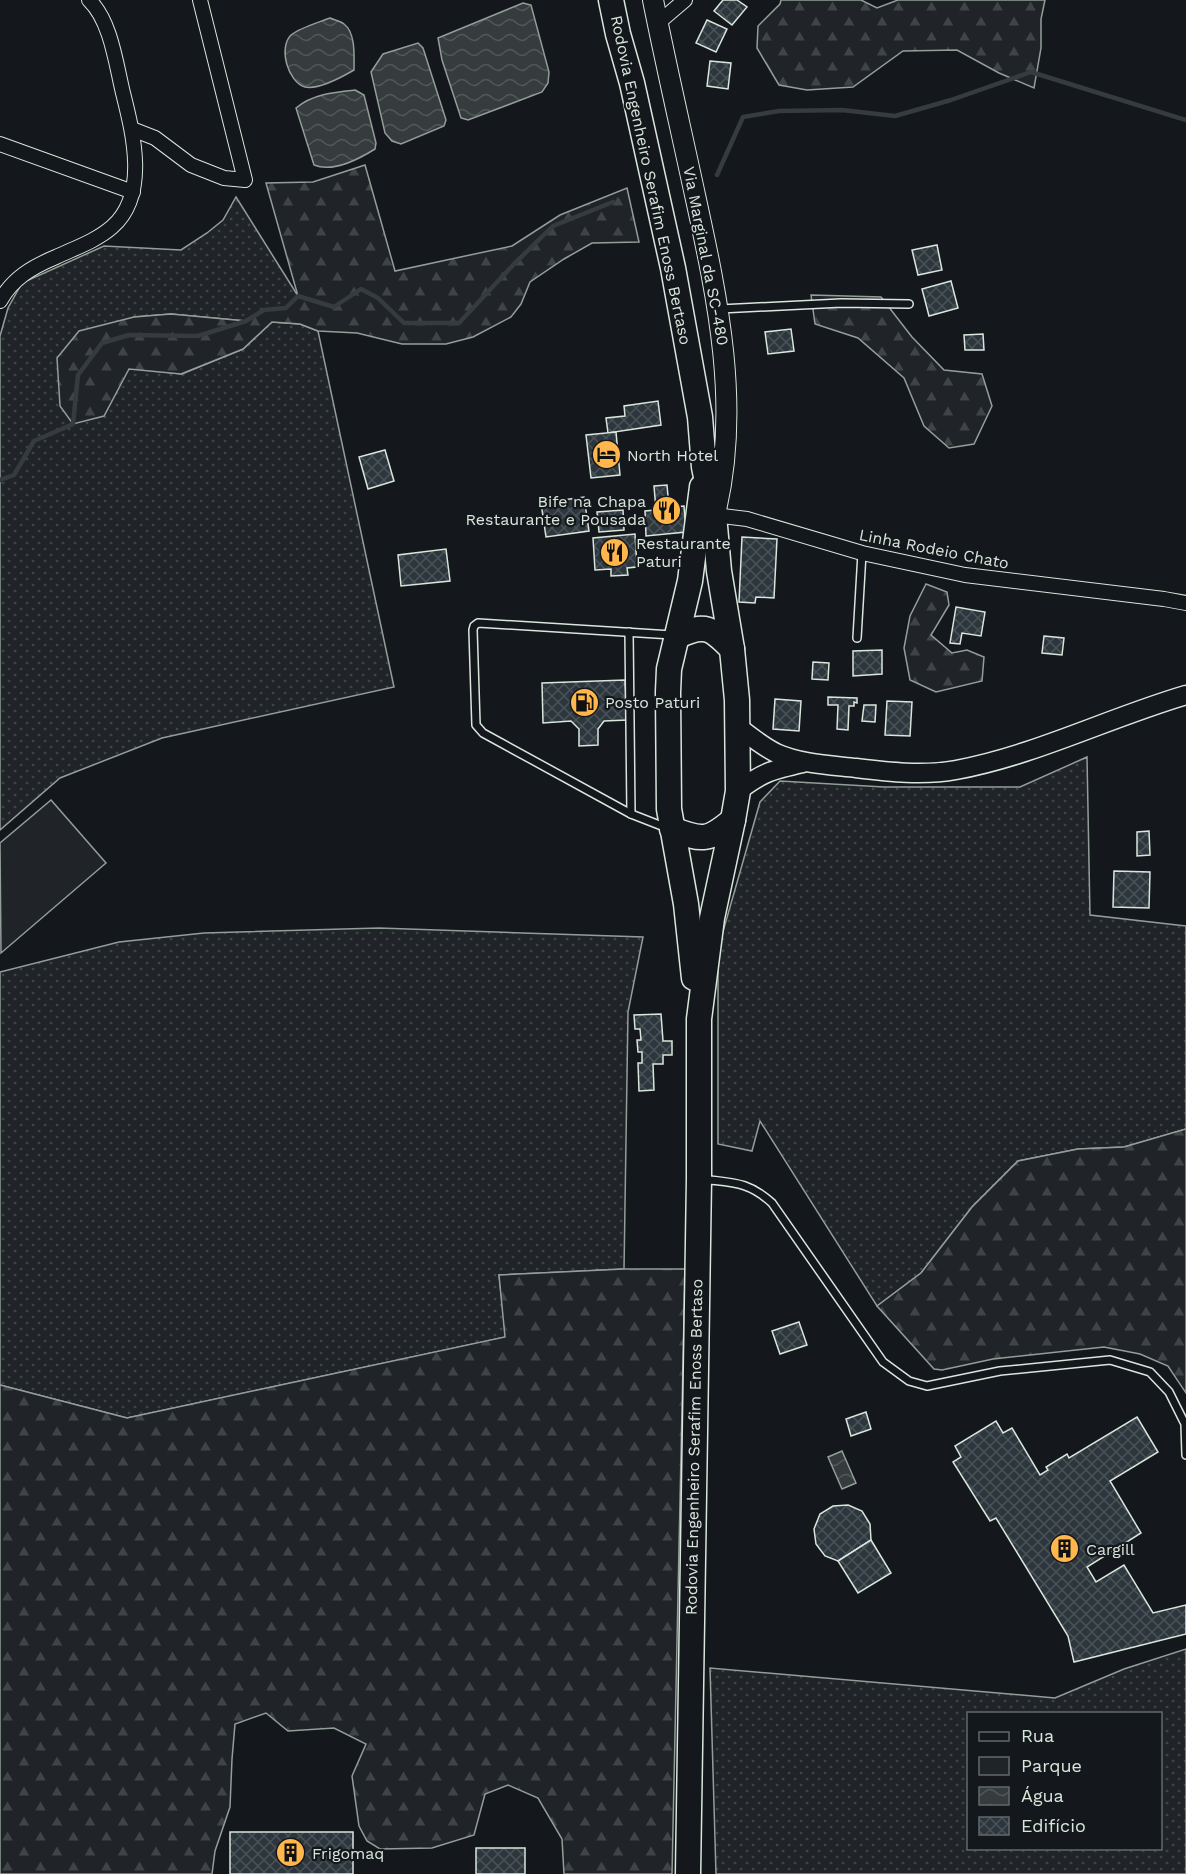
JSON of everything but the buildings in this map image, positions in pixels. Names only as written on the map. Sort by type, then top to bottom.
[{"type":"highway","name":"Rodovia Engenheiro Serafim Enoss Bertaso","points":[[611,0],[673,268],[700,417],[704,467],[714,515],[719,572],[732,649],[738,727],[738,791],[712,918],[699,1019]]},
{"type":"highway","name":"Rodovia Engenheiro Serafim Enoss Bertaso","points":[[688,1874],[699,1179],[699,1019],[686,904],[672,830],[668,784],[668,692],[669,669],[690,580],[704,467]]},
{"type":"highway","points":[[678,636],[693,629],[705,627],[718,634],[732,649]]},
{"type":"highway","points":[[672,830],[703,838],[718,833],[734,819]]},
{"type":"main road","name":"Via Marginal da SC-480","points":[[653,0],[703,230],[725,365],[727,441],[721,488],[714,515]]},
{"type":"street","points":[[0,301],[14,281],[33,267],[92,240],[113,226],[126,210],[133,192],[136,154],[132,129],[107,29],[97,8],[89,0]]},
{"type":"street","points":[[132,129],[154,138],[191,165],[225,178],[245,180],[200,0]]},
{"type":"street","points":[[658,23],[685,0]]},
{"type":"street","points":[[0,144],[133,192]]},
{"type":"street","name":"Linha Rodeio Chato","points":[[714,515],[747,519],[862,553],[965,575],[1186,603]]},
{"type":"street","points":[[738,727],[769,749],[805,763],[905,774],[955,770],[1032,751],[1161,702],[1186,695]]},
{"type":"street","points":[[738,791],[759,775],[774,769],[805,763]]},
{"type":"lane","points":[[717,309],[841,303],[909,304]]},
{"type":"lane","points":[[857,638],[862,553]]},
{"type":"lane","points":[[672,830],[631,814],[483,733],[476,726],[473,630],[478,623],[678,636]]},
{"type":"lane","points":[[629,632],[631,814]]},
{"type":"lane","points":[[699,1179],[744,1184],[759,1191],[772,1203],[883,1362],[909,1382],[927,1386],[1000,1371],[1110,1360],[1150,1372],[1169,1392],[1185,1424],[1186,1455]]},
{"type":"green space","points":[[781,0],[861,0],[877,8],[898,0],[1045,0],[1041,19],[1041,48],[1034,88],[999,73],[957,50],[903,51],[853,87],[807,90],[779,85],[757,48],[758,26],[780,4]]},
{"type":"green space","points":[[365,165],[395,271],[512,246],[560,215],[627,188],[639,242],[592,243],[564,259],[530,282],[521,304],[511,317],[473,337],[446,344],[402,344],[357,333],[318,331],[300,324],[272,322],[243,349],[181,374],[129,369],[104,416],[73,424],[60,406],[57,358],[79,331],[134,317],[171,314],[246,321],[264,310],[286,308],[298,296],[266,183],[313,182]]},
{"type":"green space","points":[[236,197],[298,296],[286,308],[264,310],[246,321],[171,314],[134,317],[129,368],[182,374],[243,349],[272,322],[300,324],[318,331],[394,687],[162,738],[60,778],[0,830],[0,336],[8,308],[22,283],[104,246],[181,250],[223,220]]},
{"type":"green space","points":[[811,295],[881,297],[912,337],[944,370],[982,374],[992,406],[974,444],[949,448],[924,426],[904,378],[858,338],[815,324]]},
{"type":"green space","points":[[926,584],[947,592],[949,605],[931,635],[952,653],[967,650],[984,657],[982,681],[936,692],[910,680],[904,648],[910,616]]},
{"type":"green space","points":[[1087,757],[1090,915],[1186,926],[1186,1129],[1124,1147],[1078,1149],[1018,1161],[972,1207],[921,1273],[877,1306],[760,1121],[752,1151],[718,1144],[718,949],[760,802],[780,781],[884,787],[1020,787]]},
{"type":"green space","points":[[51,800],[106,863],[1,953],[0,843]]},
{"type":"green space","points":[[379,928],[643,937],[628,1012],[624,1269],[499,1275],[506,1337],[127,1418],[0,1385],[0,972],[119,942],[204,933]]},
{"type":"green space","points":[[1186,1129],[1186,1393],[1168,1366],[1140,1354],[1104,1347],[993,1359],[942,1370],[934,1369],[877,1306],[921,1273],[972,1207],[1018,1161],[1078,1149],[1124,1147]]},
{"type":"green space","points":[[624,1269],[685,1269],[672,1874],[564,1874],[562,1839],[538,1798],[508,1785],[485,1794],[474,1835],[432,1848],[380,1849],[367,1841],[359,1826],[352,1776],[366,1744],[334,1728],[288,1731],[266,1713],[235,1724],[230,1807],[215,1851],[212,1874],[0,1874],[0,1385],[127,1418],[505,1337],[499,1275]]},
{"type":"green space","points":[[1186,1649],[1186,1874],[716,1874],[710,1668],[1055,1698],[1124,1669]]},
{"type":"water","points":[[523,3],[531,5],[549,72],[548,83],[542,92],[468,120],[461,118],[442,60],[438,38]]},
{"type":"water","points":[[330,18],[344,24],[351,33],[354,46],[354,70],[323,85],[305,87],[294,79],[290,72],[285,56],[287,41],[299,30]]},
{"type":"water","points":[[418,43],[423,48],[446,120],[444,126],[401,144],[392,141],[385,133],[371,72],[383,54]]},
{"type":"water","points":[[355,90],[364,95],[376,143],[375,149],[354,161],[337,166],[314,165],[296,108],[316,97]]},
{"type":"water","points":[[842,1451],[856,1483],[842,1489],[828,1457]]},
{"type":"waterway","points":[[717,175],[743,117],[779,111],[842,110],[895,116],[951,100],[1031,72],[1186,120]]},
{"type":"waterway","points":[[0,480],[14,475],[34,441],[73,424],[78,375],[102,343],[129,335],[198,336],[246,321],[264,310],[286,308],[298,296],[334,307],[361,289],[378,298],[404,323],[459,323],[553,226],[613,202]]},
{"type":"place","name":"North Hotel","points":[[606,455]]},
{"type":"place","name":"Bife na Chapa Restaurante e Pousada","points":[[667,510]]},
{"type":"place","name":"Restaurante Paturi","points":[[615,552]]},
{"type":"place","name":"Posto Paturi","points":[[584,702]]},
{"type":"place","name":"Cargill","points":[[1065,1549]]},
{"type":"place","name":"Frigomaq","points":[[291,1853]]}]
